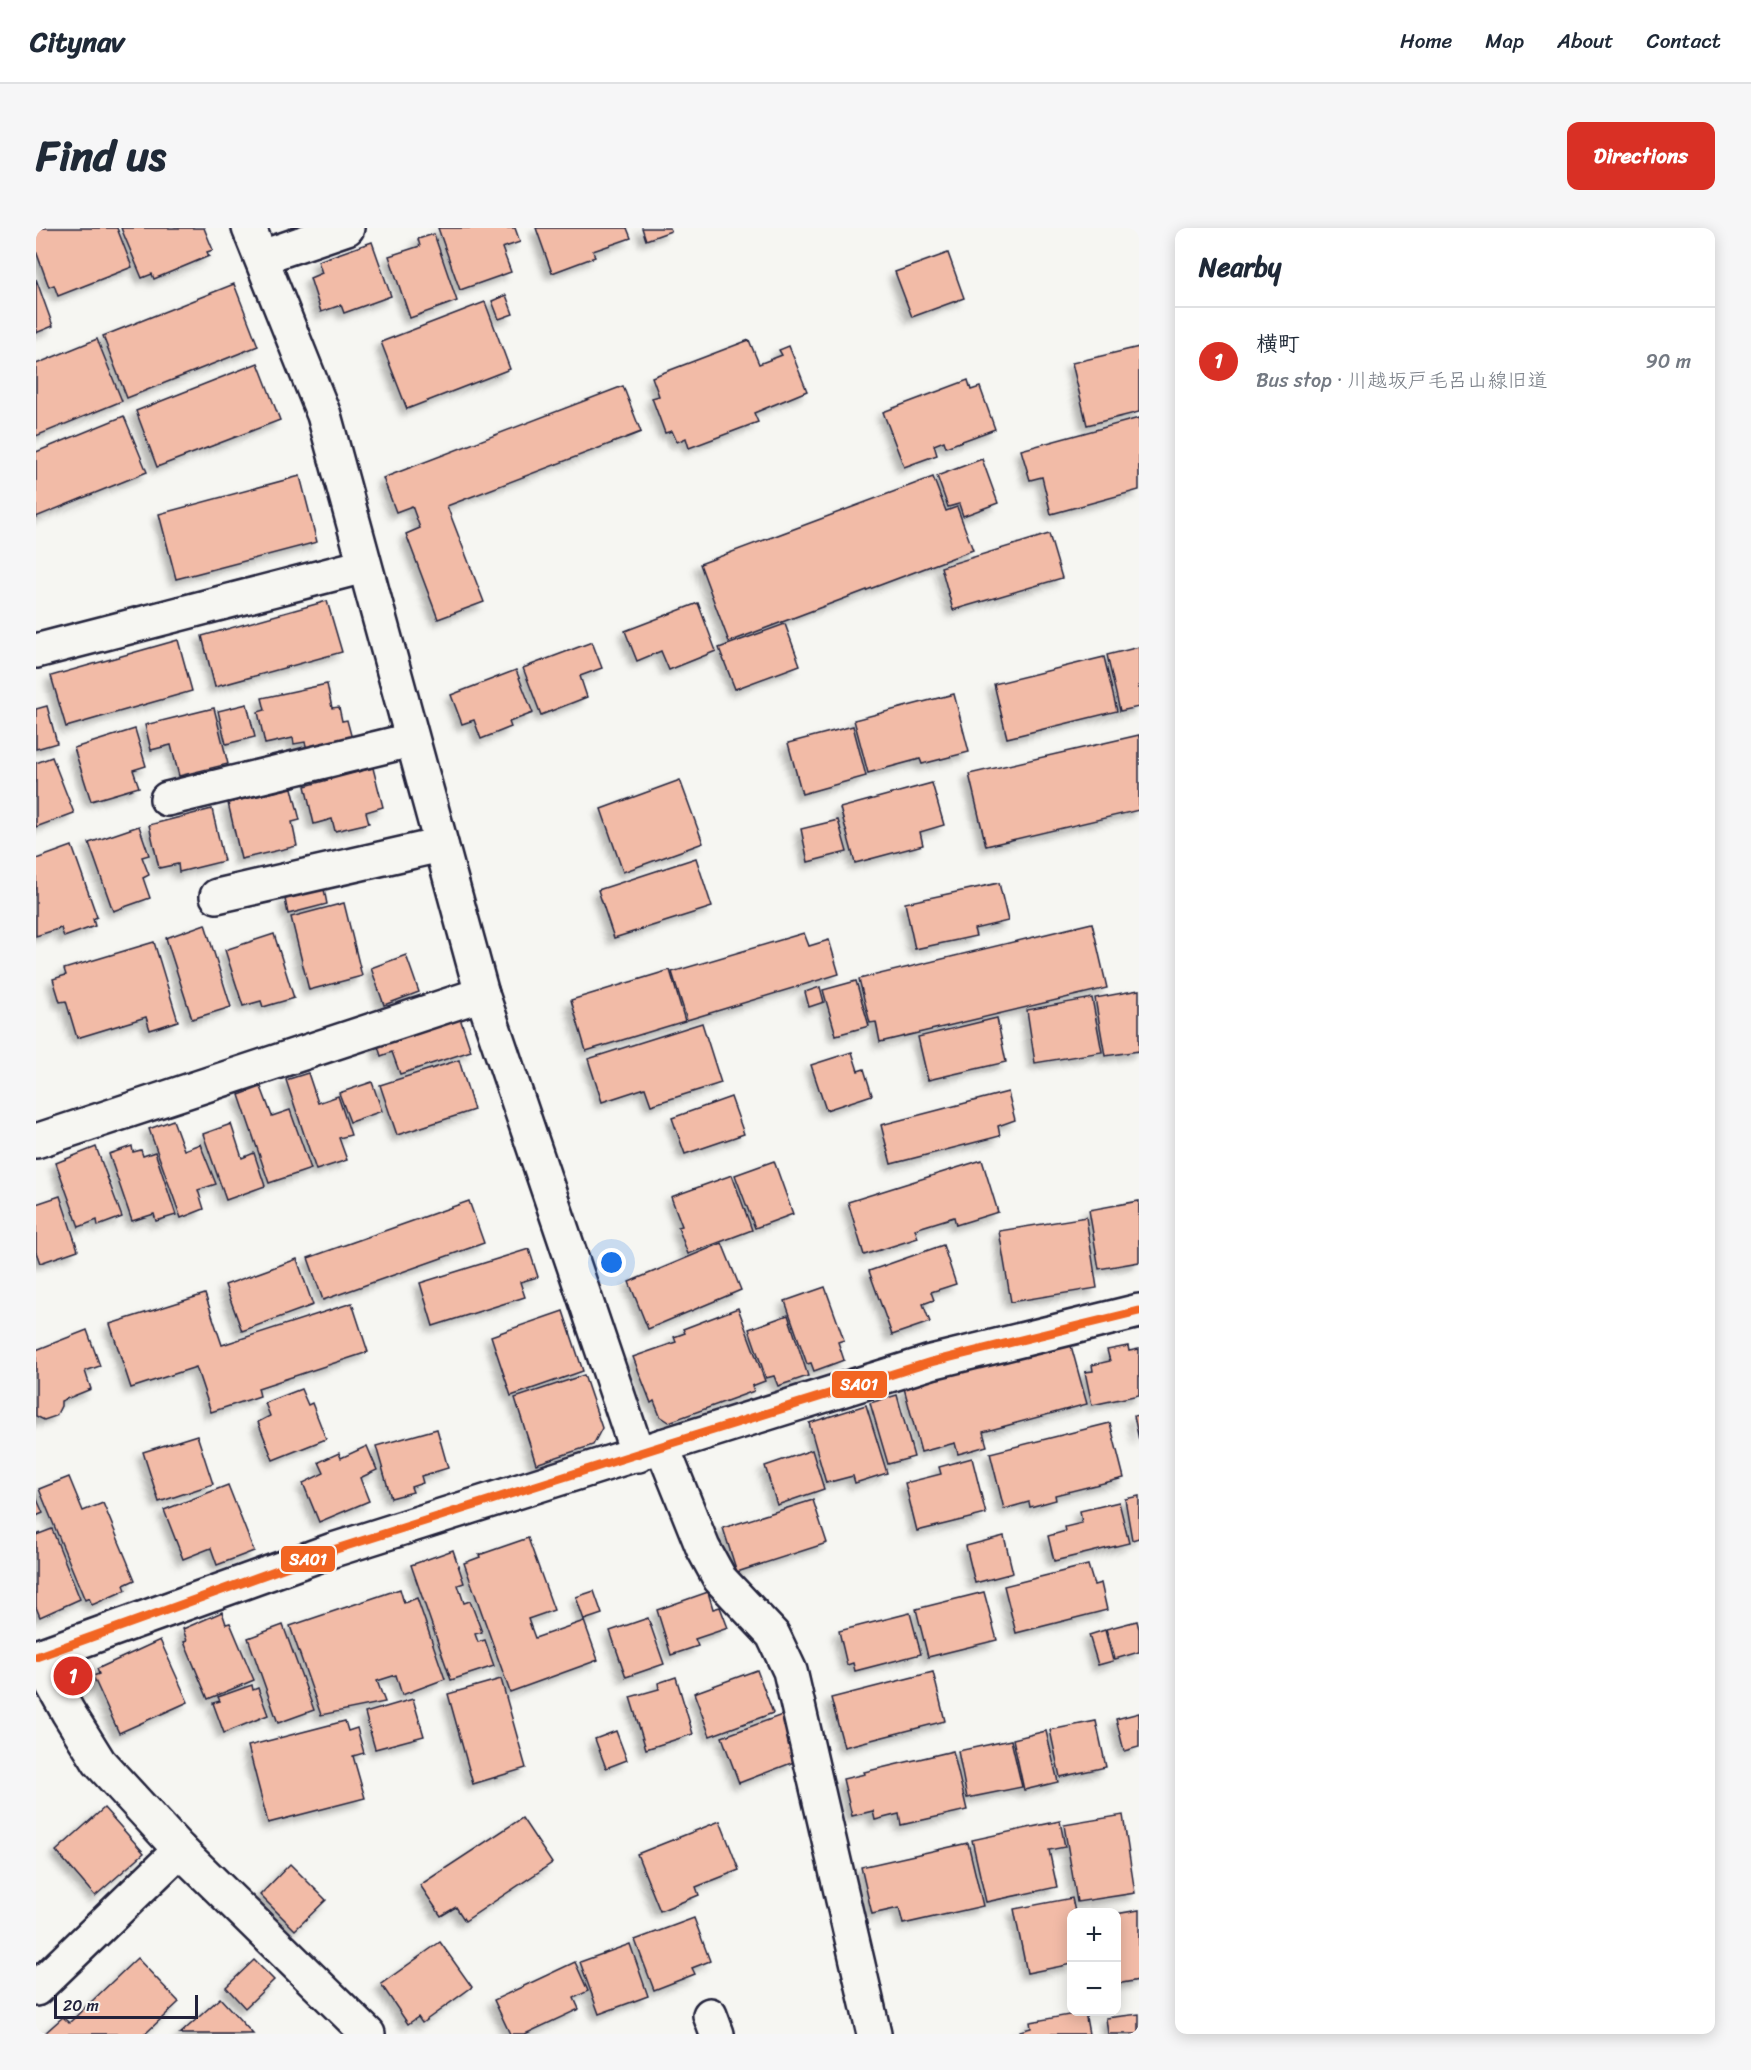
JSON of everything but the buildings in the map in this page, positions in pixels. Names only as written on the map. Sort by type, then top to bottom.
[{"type":"street","points":[[249,228],[324,415],[482,994],[650,1451],[720,1579],[773,1635],[790,1671],[874,2034]]},
{"type":"street","points":[[262,257],[347,228]]},
{"type":"street","points":[[36,651],[364,566]]},
{"type":"street","points":[[167,799],[411,740]]},
{"type":"street","points":[[217,896],[441,845]]},
{"type":"street","points":[[36,1141],[482,994]]},
{"type":"street","points":[[368,2034],[180,1850],[99,1762],[38,1657],[333,1550],[931,1362],[1139,1311]]},
{"type":"street","points":[[36,1989],[180,1850]]},
{"type":"transit line","name":"SA01","points":[[36,1657],[333,1550],[662,1446],[931,1362],[1139,1311]]},
{"type":"place","name":"横町","points":[[73,1676]]}]
